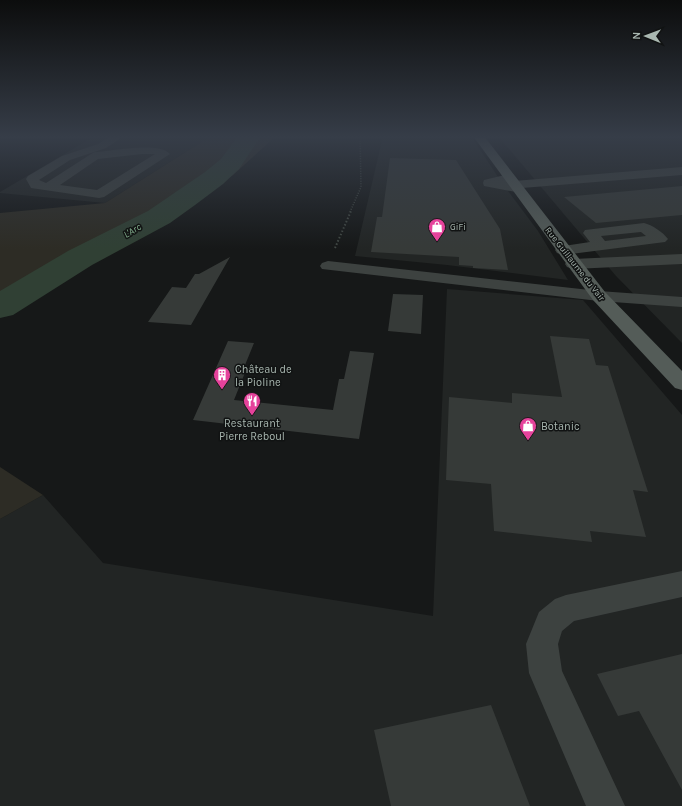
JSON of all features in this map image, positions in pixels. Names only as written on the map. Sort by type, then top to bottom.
[{"type":"main road","name":"Rue Guillaume du Vair","points":[[505,174],[573,264],[599,296],[682,383]]},
{"type":"street","points":[[41,174],[32,179],[36,185],[99,194],[132,174]]},
{"type":"street","points":[[48,187],[68,174]]},
{"type":"street","points":[[513,184],[648,174]]},
{"type":"street","points":[[81,192],[94,183]]},
{"type":"street","points":[[563,250],[601,245]]},
{"type":"street","points":[[573,264],[682,259]]},
{"type":"street","points":[[328,266],[599,296],[682,302]]},
{"type":"street","points":[[606,806],[546,673],[542,644],[550,622],[566,609],[682,584]]},
{"type":"path","points":[[328,266],[361,187],[361,174]]},
{"type":"shaded area","points":[[31,174],[151,174],[105,203],[0,192]]},
{"type":"shaded area","points":[[151,174],[235,174],[155,224],[0,317],[0,213],[105,203]]},
{"type":"shaded area","points":[[374,174],[496,174],[538,231],[568,280],[447,265],[355,256]]},
{"type":"shaded area","points":[[530,174],[682,174],[682,343],[616,276]]},
{"type":"shaded area","points":[[447,289],[583,300],[682,415],[682,806],[0,806],[0,519],[43,495],[103,563],[433,616]]},
{"type":"shaded area","points":[[0,467],[43,495],[0,519]]},
{"type":"building","points":[[388,174],[465,174],[500,229],[508,270],[473,268],[473,266],[459,265],[459,257],[371,252],[377,217],[382,217]]},
{"type":"building","points":[[682,186],[682,215],[596,223],[564,197]]},
{"type":"building","points":[[230,257],[191,325],[148,322],[172,287],[186,288],[195,274],[199,274]]},
{"type":"building","points":[[393,294],[423,295],[421,334],[388,331]]},
{"type":"building","name":"Botanic","points":[[550,336],[589,339],[596,365],[608,366],[648,492],[633,490],[646,537],[590,531],[592,542],[494,531],[491,484],[446,480],[449,397],[512,403],[512,393],[562,397]]},
{"type":"building","name":"Château de la Pioline","points":[[228,341],[254,343],[243,370],[246,370],[234,400],[333,410],[339,379],[344,379],[350,351],[374,353],[359,439],[193,420]]},
{"type":"building","points":[[682,654],[682,790],[639,711],[618,716],[597,674]]},
{"type":"building","points":[[491,705],[530,806],[391,806],[374,730]]},
{"type":"waterway","name":"L'Arc","points":[[0,307],[80,258],[159,217],[219,174]]},
{"type":"place","name":"GiFi","points":[[437,242]]},
{"type":"place","name":"Château de la Pioline","points":[[222,390]]},
{"type":"place","name":"Restaurant Pierre Reboul","points":[[252,416]]},
{"type":"place","name":"Botanic","points":[[528,441]]}]
